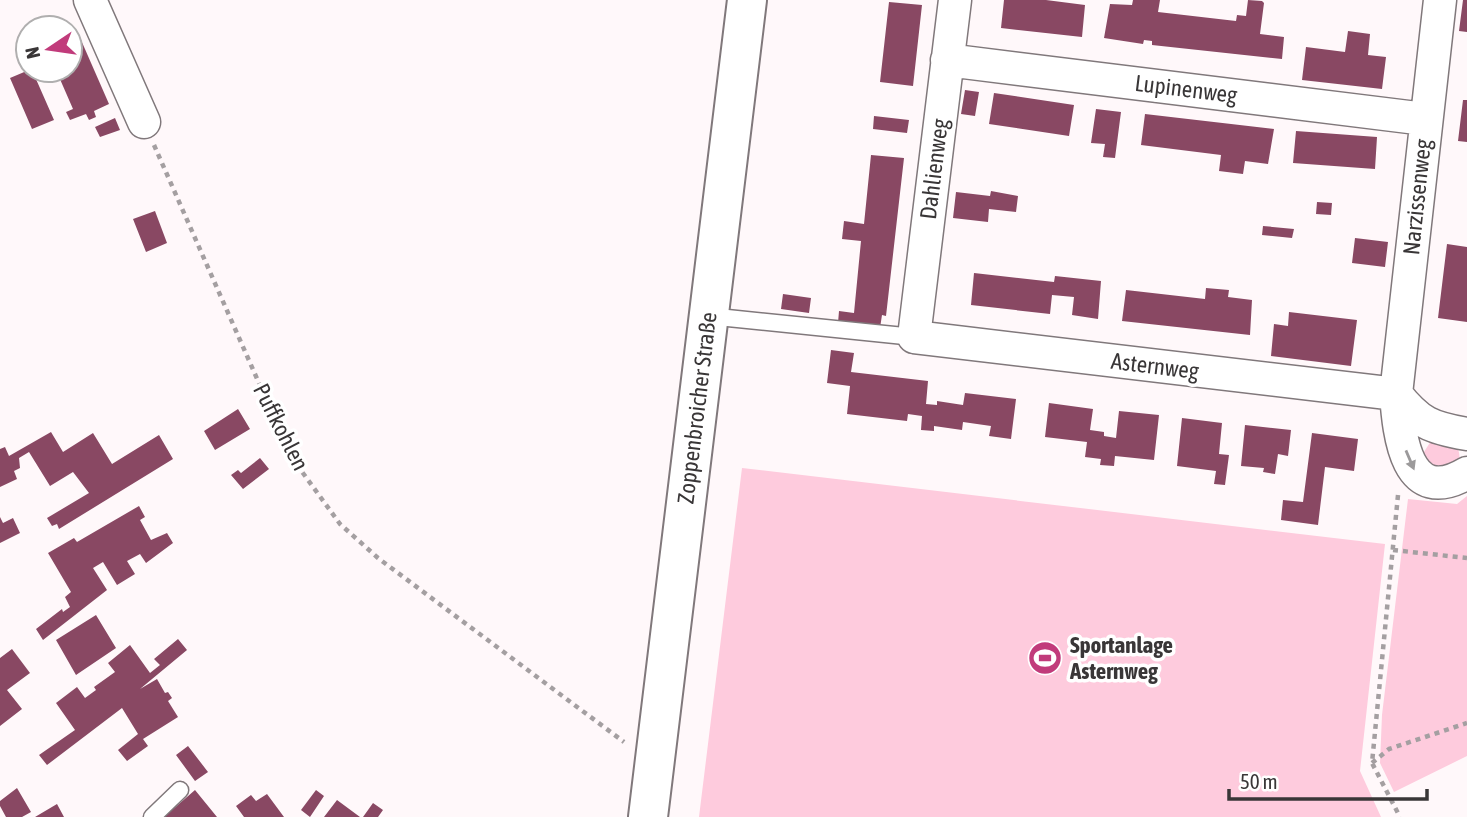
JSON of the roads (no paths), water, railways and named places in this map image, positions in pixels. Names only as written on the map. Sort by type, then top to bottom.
[{"type":"main road","name":"Zoppenbroicher Straße","points":[[648,817],[747,0]]},
{"type":"street","points":[[90,0],[144,122]]},
{"type":"street","name":"Dahlienweg","points":[[914,338],[955,0]]},
{"type":"street","name":"Narzissenweg","points":[[1396,394],[1440,0]]},
{"type":"street","name":"Lupinenweg","points":[[947,60],[1425,119]]},
{"type":"street","name":"Asternweg","points":[[914,338],[1396,394]]},
{"type":"street","points":[[1396,394],[1411,413],[1436,429],[1467,434]]},
{"type":"street","points":[[1396,394],[1399,432],[1412,470],[1425,479],[1443,482],[1467,473]]},
{"type":"lane","points":[[708,316],[914,338]]},
{"type":"lane","points":[[152,817],[180,790]]},
{"type":"place","name":"Sportanlage Asternweg","points":[[1045,658]]}]
